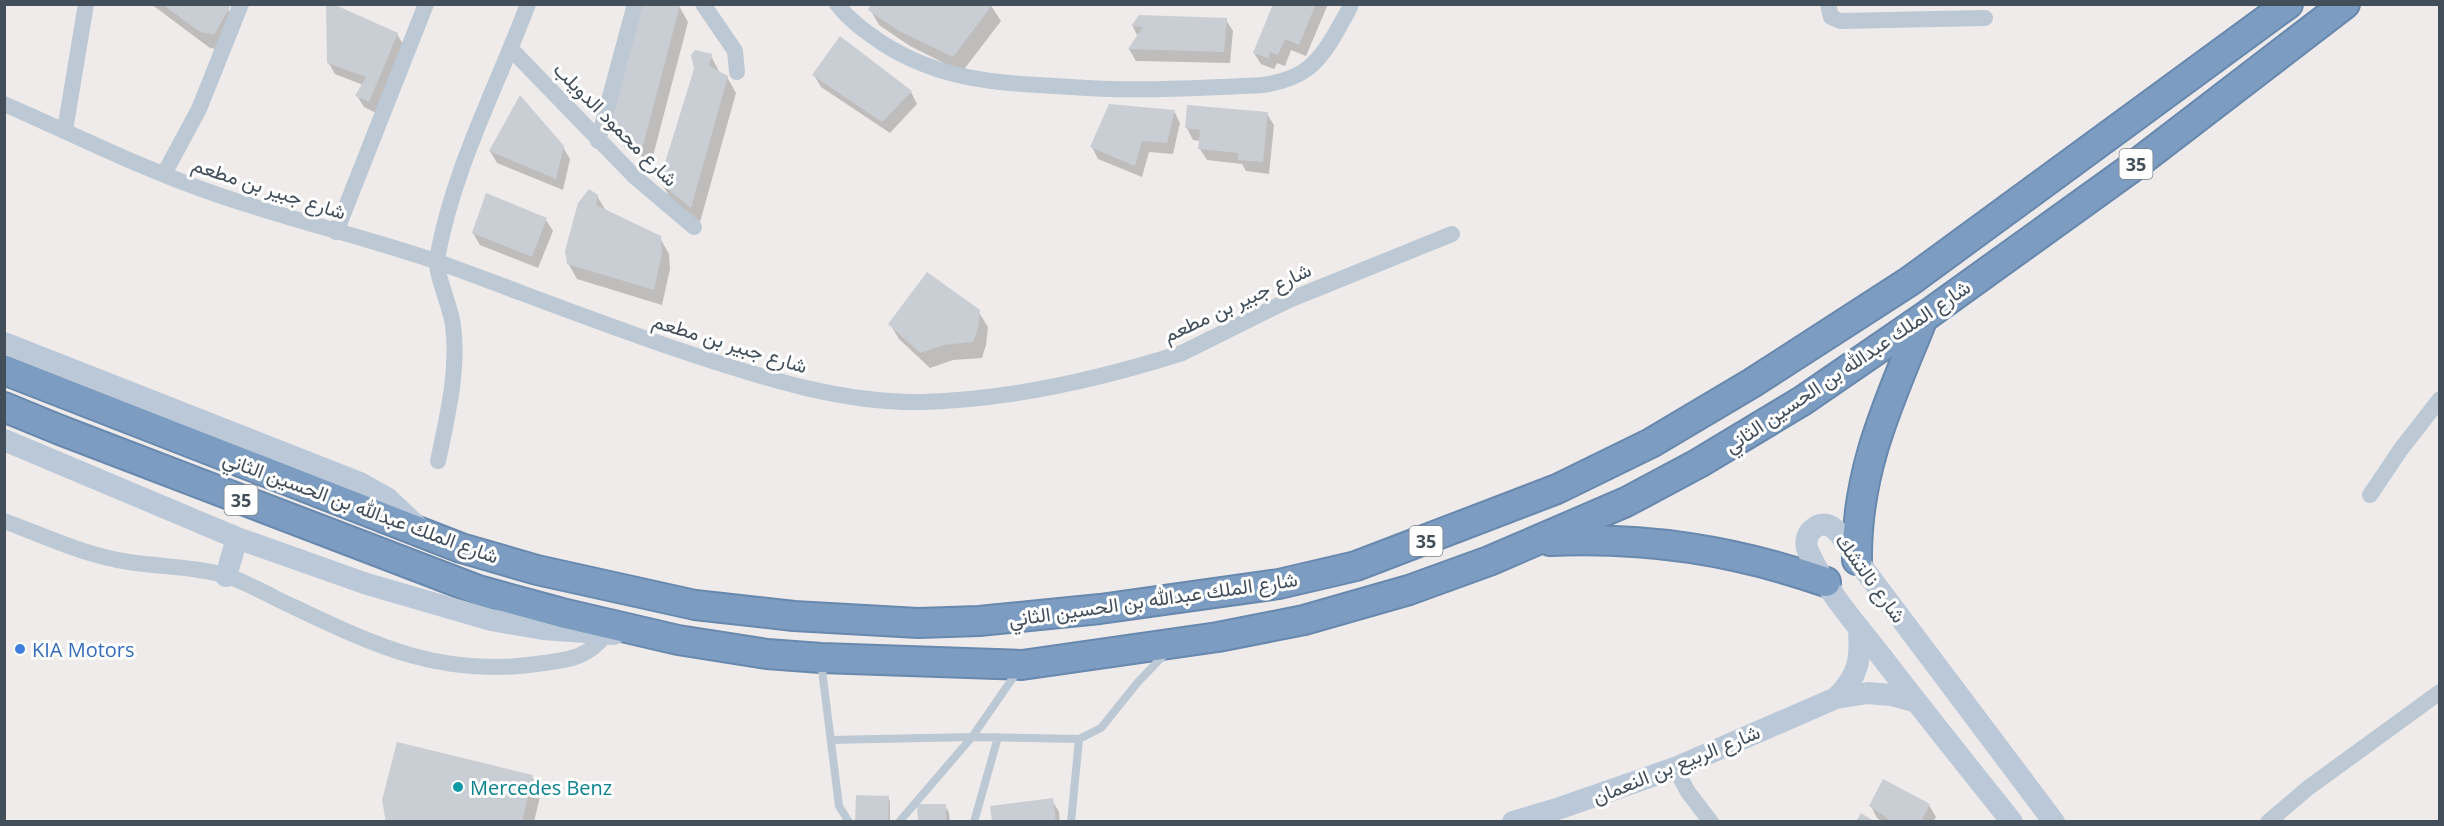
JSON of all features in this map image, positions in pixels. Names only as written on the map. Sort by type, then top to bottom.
[{"type":"highway","name":"شارع الملك عبدالله بن الحسين الثاني","points":[[4,370],[426,536],[537,570],[695,605],[857,621],[969,621],[1042,617],[1280,584],[1356,566],[1557,489],[1651,443],[1752,384],[1910,280],[2288,4]]},
{"type":"highway","name":"شارع الملك عبدالله بن الحسين الثاني","points":[[4,407],[478,590],[678,640],[767,654],[821,658],[1022,665],[1228,635],[1325,614],[1409,590],[1489,561],[1626,502],[1699,463],[1802,401],[1923,318],[2120,176],[2345,4]]},
{"type":"highway","points":[[1857,560],[1858,514],[1871,452],[1923,318]]},
{"type":"highway","points":[[1536,541],[1622,540],[1705,549],[1766,562],[1826,582]]},
{"type":"main road","points":[[4,343],[360,483],[387,498],[426,536]]},
{"type":"main road","points":[[4,440],[237,538],[367,584],[470,615],[543,629],[605,634],[641,632]]},
{"type":"main road","name":"شارع نالتشك","points":[[2012,822],[1859,628],[1826,582],[1806,549],[1807,536],[1813,528],[1825,525],[1837,529],[1857,560],[2054,822]]},
{"type":"main road","points":[[226,576],[237,538]]},
{"type":"main road","name":"شارع الربيع بن النعمان","points":[[1836,698],[1851,682],[1861,655],[1859,628]]},
{"type":"main road","name":"شارع الربيع بن النعمان","points":[[1514,822],[1675,768],[1836,698],[1868,693],[1891,695],[1917,702]]},
{"type":"street","points":[[64,130],[86,4]]},
{"type":"street","points":[[164,174],[200,109],[241,4]]},
{"type":"street","points":[[336,232],[426,4]]},
{"type":"street","points":[[438,461],[448,410],[454,343],[452,317],[437,262],[462,168],[480,118],[512,49],[528,4]]},
{"type":"street","points":[[598,141],[635,4]]},
{"type":"street","points":[[703,4],[735,51],[737,72]]},
{"type":"street","points":[[837,4],[868,34],[901,55],[933,69],[966,78],[999,82],[1125,90],[1263,85],[1284,82],[1300,75],[1317,62],[1330,45],[1351,4]]},
{"type":"street","points":[[1828,4],[1831,17],[1840,21],[1985,18]]},
{"type":"street","name":"شارع محمود الدويلب","points":[[512,49],[598,141],[635,177],[694,227]]},
{"type":"street","name":"شارع جبير بن مطعم","points":[[4,104],[203,190],[437,262],[631,334],[792,386],[875,399],[921,402],[997,394],[1066,384],[1159,360],[1190,350],[1310,291],[1452,234]]},
{"type":"street","points":[[2370,495],[2439,399]]},
{"type":"street","points":[[4,520],[94,554],[129,562],[193,568],[226,576],[387,650],[431,661],[476,667],[521,666],[575,658],[592,650],[605,634]]},
{"type":"street","points":[[2268,822],[2308,788],[2439,692]]},
{"type":"street","points":[[1675,768],[1688,792],[1711,822]]},
{"type":"lane","points":[[831,740],[972,737],[1079,739],[1101,728],[1145,675],[1177,643]]},
{"type":"lane","points":[[821,658],[839,806],[849,822]]},
{"type":"lane","points":[[901,821],[972,737],[1022,665]]},
{"type":"lane","points":[[974,822],[998,737]]},
{"type":"lane","points":[[1071,822],[1079,739]]},
{"type":"building","points":[[162,4],[227,4],[230,7],[214,35],[200,32]]},
{"type":"building","points":[[326,4],[333,4],[398,33],[369,102],[355,96],[366,77],[327,63]]},
{"type":"building","points":[[643,4],[680,5],[643,146],[616,136],[609,123]]},
{"type":"building","points":[[871,4],[993,4],[953,57],[899,31],[868,10]]},
{"type":"building","points":[[1273,4],[1316,4],[1299,45],[1285,39],[1278,55],[1270,52],[1268,58],[1253,53]]},
{"type":"building","points":[[1139,15],[1227,18],[1224,52],[1128,49],[1143,27],[1131,26]]},
{"type":"building","points":[[840,36],[912,91],[882,122],[812,75]]},
{"type":"building","points":[[695,50],[712,54],[709,66],[728,76],[691,208],[659,182],[694,69],[691,55]]},
{"type":"building","points":[[520,95],[564,146],[556,179],[489,151]]},
{"type":"building","points":[[1109,104],[1175,110],[1167,143],[1142,141],[1135,166],[1090,147]]},
{"type":"building","points":[[1187,105],[1268,112],[1263,162],[1238,160],[1238,153],[1198,149],[1200,130],[1185,128]]},
{"type":"building","points":[[589,189],[598,195],[596,205],[661,236],[662,253],[654,290],[567,264],[565,251],[578,203]]},
{"type":"building","points":[[486,193],[547,218],[532,257],[472,233]]},
{"type":"building","points":[[927,272],[980,310],[978,328],[973,342],[944,345],[920,353],[888,324]]},
{"type":"building","name":"Mercedes Benz","points":[[397,742],[533,775],[522,822],[386,822],[382,800]]},
{"type":"building","points":[[1883,779],[1930,804],[1921,822],[1893,822],[1869,806]]},
{"type":"building","points":[[856,795],[889,796],[888,822],[855,822]]},
{"type":"building","points":[[1053,798],[1056,822],[992,822],[990,806]]},
{"type":"building","points":[[917,804],[946,804],[946,822],[918,822]]},
{"type":"building","points":[[1861,813],[1875,822],[1856,822]]},
{"type":"place","name":"KIA Motors","points":[[20,649]]},
{"type":"place","name":"Mercedes Benz","points":[[458,787]]}]
